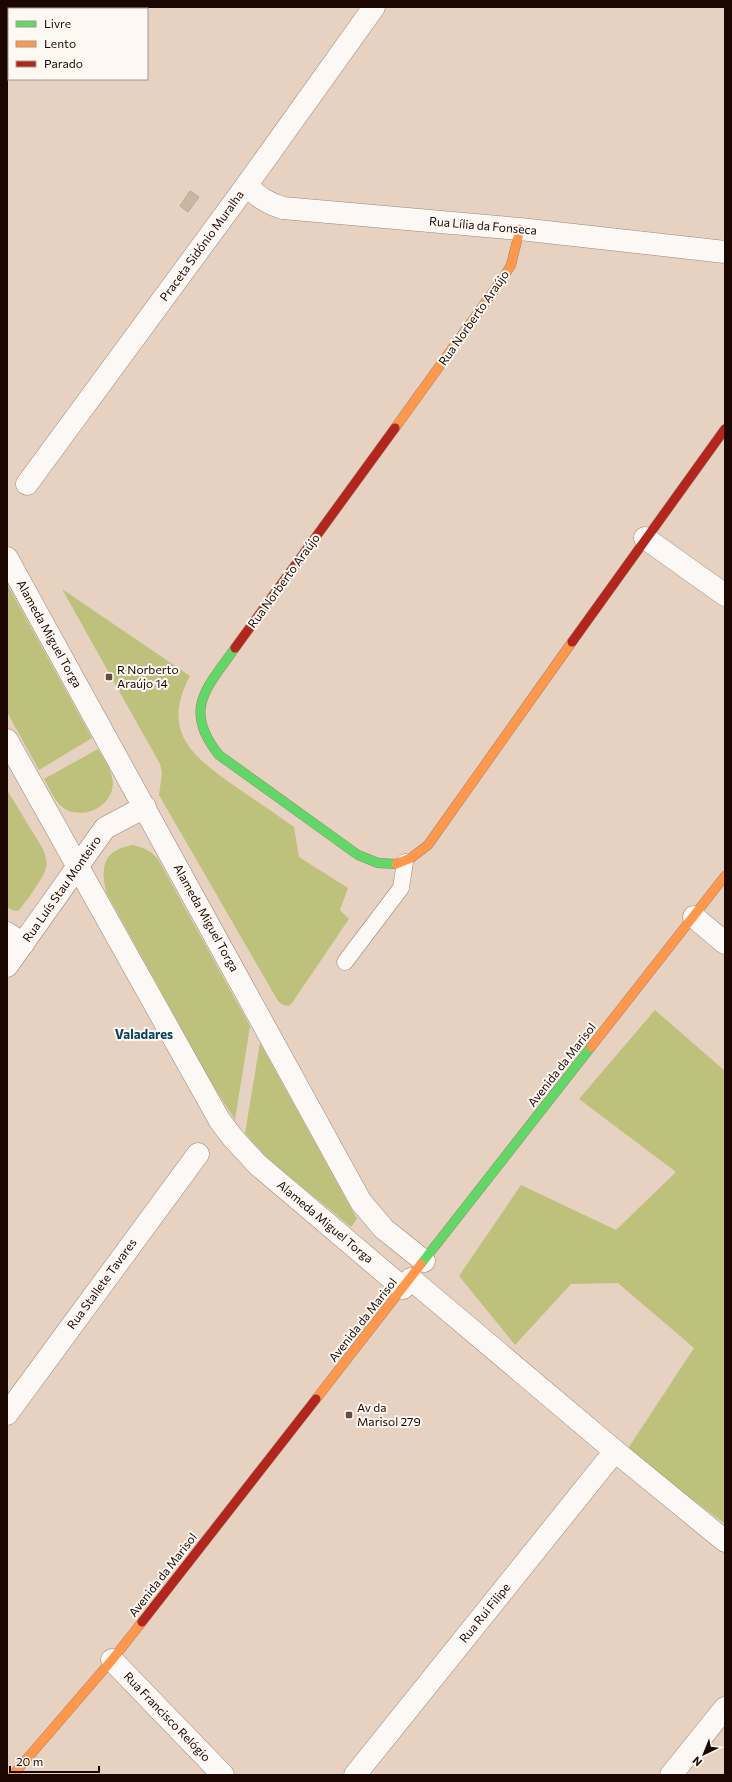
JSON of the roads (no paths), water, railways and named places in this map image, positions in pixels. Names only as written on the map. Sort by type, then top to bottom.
[{"type":"street","name":"Praceta Sidónio Muralha","points":[[27,484],[246,186],[374,7]]},
{"type":"street","name":"Rua Lília da Fonseca","points":[[246,186],[262,200],[283,208],[520,229],[725,252]]},
{"type":"street","name":"Rua Norberto Araújo","points":[[520,229],[511,265],[503,278],[205,690],[200,703],[202,730],[208,742],[219,754],[358,855],[376,864],[390,865],[405,862],[417,855],[428,845],[645,538],[725,429]]},
{"type":"street","points":[[645,538],[725,595]]},
{"type":"street","name":"Alameda Miguel Torga","points":[[7,558],[361,1202],[384,1229],[424,1261]]},
{"type":"street","name":"Alameda Miguel Torga","points":[[7,740],[216,1114],[229,1133],[258,1165],[407,1283],[725,1541]]},
{"type":"street","name":"Rua Luís Stau Monteiro","points":[[7,966],[15,939],[78,867],[105,828],[145,807]]},
{"type":"street","name":"Avenida da Marisol","points":[[13,1775],[112,1660],[725,876]]},
{"type":"street","points":[[694,917],[725,943]]},
{"type":"street","name":"Rua Stallete Tavares","points":[[7,1414],[198,1154]]},
{"type":"street","name":"Rua Rui Filipe","points":[[355,1775],[615,1451]]},
{"type":"street","name":"Rua Francisco Relógio","points":[[112,1660],[223,1775]]},
{"type":"street","points":[[671,1775],[725,1708]]},
{"type":"lane","points":[[345,962],[401,888],[405,862]]},
{"type":"place","name":"R Norberto Araújo 14","points":[[109,677]]},
{"type":"place","name":"Av da Marisol 279","points":[[349,1415]]},
{"type":"district","name":"Valadares","points":[[144,1034]]}]
